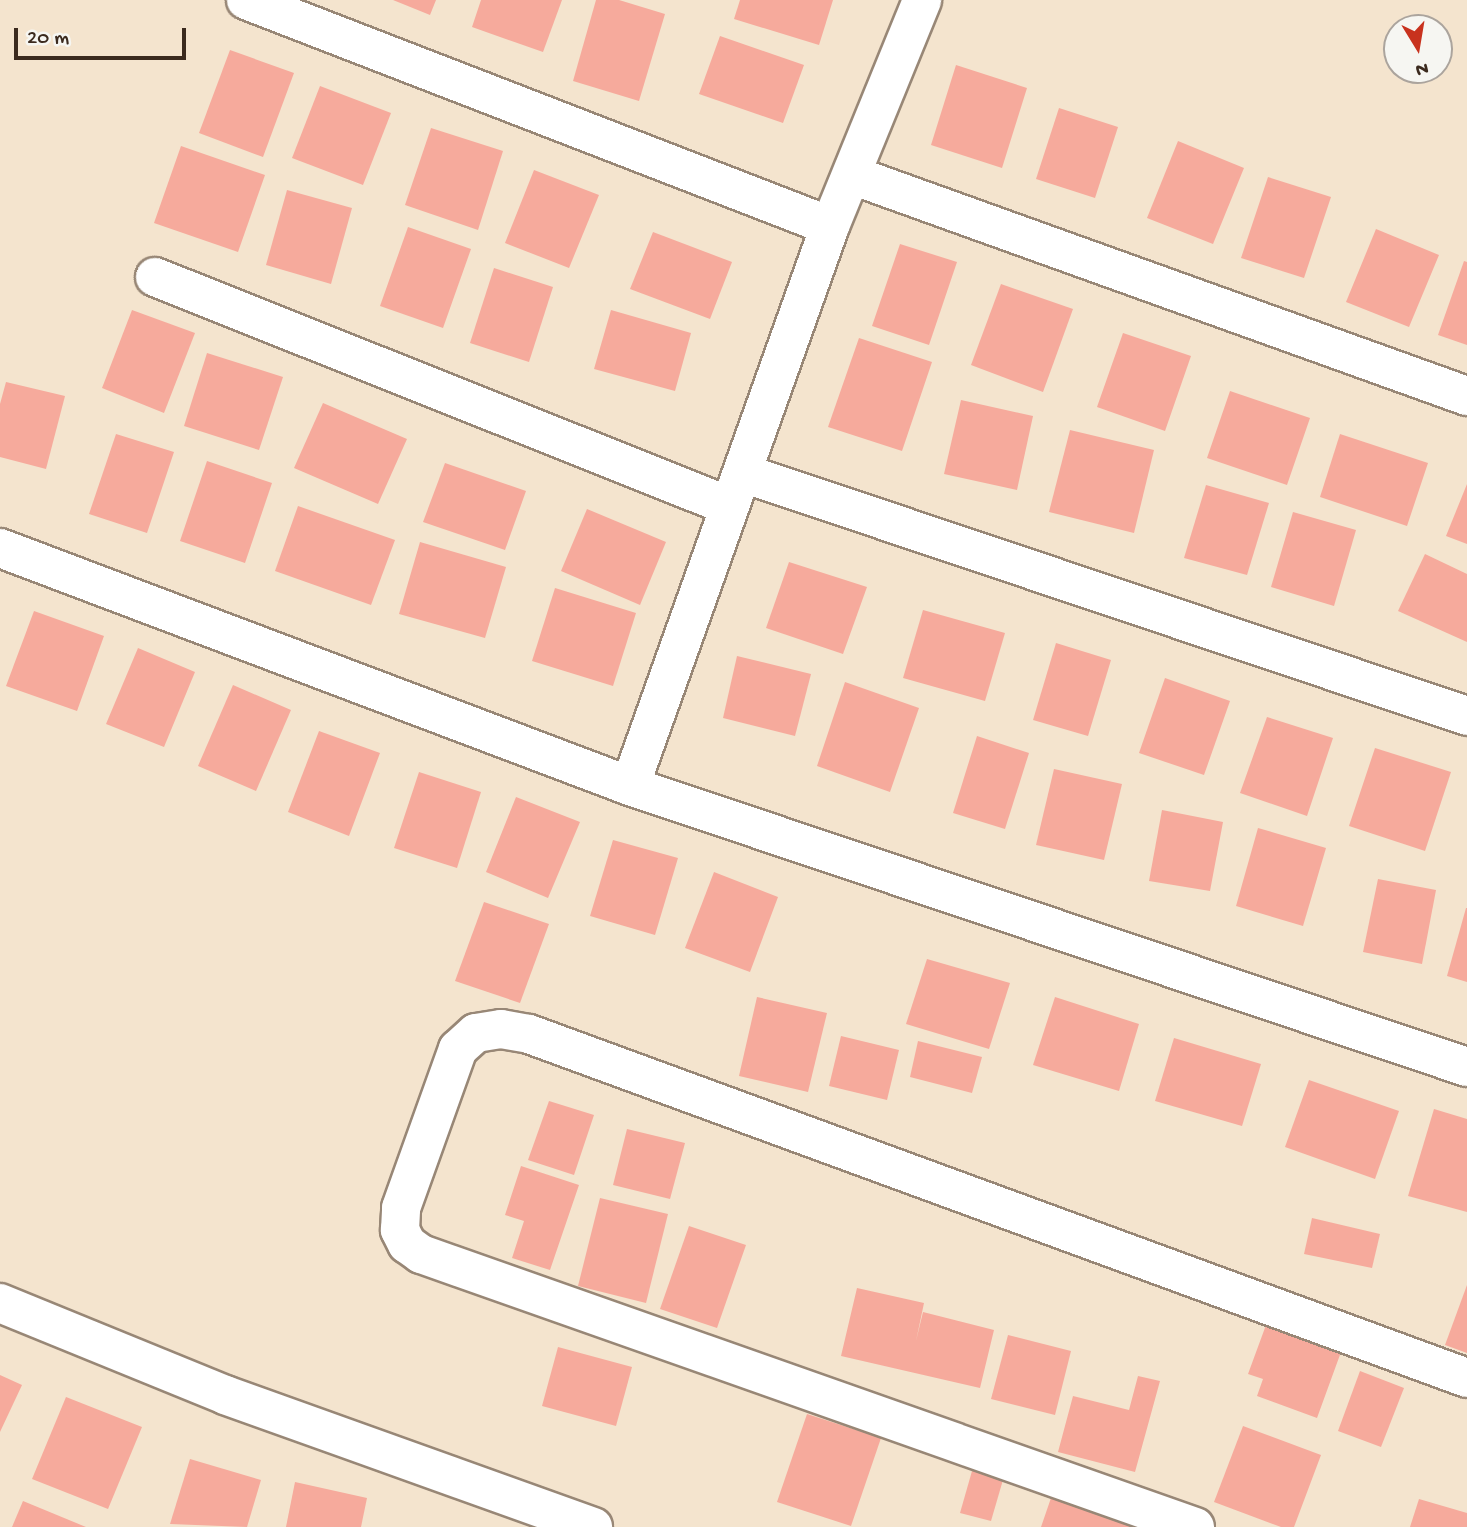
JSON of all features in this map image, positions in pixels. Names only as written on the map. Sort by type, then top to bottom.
[{"type":"street","points":[[246,0],[830,226]]},
{"type":"street","points":[[631,786],[830,226],[922,0]]},
{"type":"street","points":[[852,175],[1467,396]]},
{"type":"street","points":[[155,277],[736,490],[1467,716]]},
{"type":"street","points":[[0,548],[631,786],[1467,1066]]},
{"type":"street","points":[[1195,1527],[421,1254],[404,1237],[401,1208],[458,1049],[476,1033],[501,1029],[529,1034],[1467,1378]]},
{"type":"street","points":[[0,1303],[225,1395],[593,1527]]},
{"type":"building","points":[[393,0],[436,0],[430,15]]},
{"type":"building","points":[[481,0],[562,0],[543,52],[472,27]]},
{"type":"building","points":[[596,0],[619,0],[665,14],[639,101],[573,81]]},
{"type":"building","points":[[740,0],[833,0],[819,45],[734,19]]},
{"type":"building","points":[[720,36],[804,65],[783,123],[699,94]]},
{"type":"building","points":[[230,50],[294,73],[263,157],[199,133]]},
{"type":"building","points":[[956,65],[1027,88],[1002,168],[931,145]]},
{"type":"building","points":[[320,86],[391,113],[363,185],[292,158]]},
{"type":"building","points":[[1059,108],[1118,127],[1095,198],[1036,179]]},
{"type":"building","points":[[431,128],[503,151],[478,230],[405,205]]},
{"type":"building","points":[[1178,141],[1244,168],[1213,244],[1147,218]]},
{"type":"building","points":[[181,146],[265,175],[238,252],[154,223]]},
{"type":"building","points":[[534,170],[599,195],[569,268],[505,243]]},
{"type":"building","points":[[1268,177],[1331,197],[1304,278],[1241,258]]},
{"type":"building","points":[[287,190],[352,208],[331,284],[266,265]]},
{"type":"building","points":[[408,227],[471,249],[443,328],[380,306]]},
{"type":"building","points":[[1376,229],[1439,255],[1409,327],[1346,302]]},
{"type":"building","points":[[653,232],[732,262],[710,319],[630,289]]},
{"type":"building","points":[[900,244],[957,262],[929,345],[872,326]]},
{"type":"building","points":[[1464,261],[1467,262],[1467,345],[1438,335]]},
{"type":"building","points":[[494,268],[553,287],[529,362],[470,343]]},
{"type":"building","points":[[1001,284],[1073,309],[1043,392],[971,365]]},
{"type":"building","points":[[132,310],[195,333],[164,413],[102,388]]},
{"type":"building","points":[[611,310],[691,333],[675,391],[594,369]]},
{"type":"building","points":[[1123,333],[1191,356],[1165,431],[1097,407]]},
{"type":"building","points":[[859,338],[932,362],[902,451],[828,427]]},
{"type":"building","points":[[207,353],[283,377],[259,450],[184,426]]},
{"type":"building","points":[[6,382],[65,396],[46,469],[0,457],[0,404]]},
{"type":"building","points":[[1230,391],[1310,418],[1287,485],[1207,458]]},
{"type":"building","points":[[961,400],[1033,416],[1017,490],[944,474]]},
{"type":"building","points":[[323,403],[407,439],[378,504],[294,468]]},
{"type":"building","points":[[1070,430],[1154,450],[1134,533],[1049,512]]},
{"type":"building","points":[[116,434],[174,452],[147,533],[89,514]]},
{"type":"building","points":[[1340,434],[1428,463],[1407,526],[1320,497]]},
{"type":"building","points":[[207,461],[272,483],[245,563],[180,541]]},
{"type":"building","points":[[445,463],[526,491],[505,550],[423,522]]},
{"type":"building","points":[[1467,484],[1467,544],[1446,536]]},
{"type":"building","points":[[1206,485],[1269,503],[1247,575],[1184,558]]},
{"type":"building","points":[[298,506],[395,540],[371,605],[275,571]]},
{"type":"building","points":[[587,509],[666,542],[640,605],[561,571]]},
{"type":"building","points":[[1293,512],[1356,530],[1334,606],[1271,587]]},
{"type":"building","points":[[420,542],[506,567],[485,638],[399,614]]},
{"type":"building","points":[[1425,554],[1467,574],[1467,642],[1398,611]]},
{"type":"building","points":[[789,562],[867,587],[843,654],[766,628]]},
{"type":"building","points":[[555,588],[636,613],[613,686],[532,661]]},
{"type":"building","points":[[923,610],[1005,633],[985,701],[903,678]]},
{"type":"building","points":[[34,611],[104,636],[77,711],[6,686]]},
{"type":"building","points":[[1056,643],[1111,660],[1088,736],[1033,720]]},
{"type":"building","points":[[138,648],[195,672],[164,747],[106,724]]},
{"type":"building","points":[[737,656],[811,674],[795,736],[723,718]]},
{"type":"building","points":[[1165,678],[1230,701],[1204,775],[1139,753]]},
{"type":"building","points":[[845,682],[919,708],[890,792],[817,766]]},
{"type":"building","points":[[233,685],[291,710],[256,791],[198,766]]},
{"type":"building","points":[[1267,717],[1333,738],[1307,816],[1240,793]]},
{"type":"building","points":[[319,731],[380,753],[349,836],[288,812]]},
{"type":"building","points":[[977,736],[1029,753],[1005,829],[953,813]]},
{"type":"building","points":[[1375,748],[1451,772],[1425,851],[1349,826]]},
{"type":"building","points":[[1054,769],[1122,784],[1104,860],[1036,845]]},
{"type":"building","points":[[419,772],[481,792],[457,868],[394,848]]},
{"type":"building","points":[[516,797],[580,822],[548,898],[486,872]]},
{"type":"building","points":[[1162,810],[1223,822],[1210,891],[1149,881]]},
{"type":"building","points":[[1258,828],[1326,848],[1303,926],[1236,906]]},
{"type":"building","points":[[613,840],[678,858],[655,935],[590,916]]},
{"type":"building","points":[[714,872],[778,897],[750,972],[685,948]]},
{"type":"building","points":[[1378,879],[1436,890],[1422,964],[1363,952]]},
{"type":"building","points":[[484,902],[549,924],[520,1003],[455,981]]},
{"type":"building","points":[[1467,908],[1467,982],[1447,976]]},
{"type":"building","points":[[927,959],[1010,983],[989,1049],[906,1024]]},
{"type":"building","points":[[757,997],[827,1013],[808,1092],[739,1076]]},
{"type":"building","points":[[1055,997],[1139,1024],[1119,1091],[1033,1065]]},
{"type":"building","points":[[841,1036],[899,1050],[887,1100],[829,1086]]},
{"type":"building","points":[[1174,1038],[1261,1064],[1242,1126],[1155,1101]]},
{"type":"building","points":[[918,1041],[982,1057],[972,1093],[910,1077]]},
{"type":"building","points":[[1309,1080],[1399,1111],[1375,1179],[1285,1147]]},
{"type":"building","points":[[549,1101],[594,1115],[574,1175],[528,1160]]},
{"type":"building","points":[[1434,1109],[1467,1119],[1467,1212],[1408,1196]]},
{"type":"building","points":[[627,1129],[685,1143],[670,1199],[613,1185]]},
{"type":"building","points":[[521,1166],[579,1185],[550,1270],[512,1258],[524,1221],[505,1215]]},
{"type":"building","points":[[600,1198],[668,1214],[646,1303],[578,1286]]},
{"type":"building","points":[[1312,1218],[1380,1234],[1372,1268],[1304,1254]]},
{"type":"building","points":[[689,1226],[746,1245],[717,1328],[660,1309]]},
{"type":"building","points":[[1467,1285],[1467,1353],[1445,1345]]},
{"type":"building","points":[[857,1288],[924,1303],[916,1341],[923,1312],[994,1330],[980,1388],[841,1356]]},
{"type":"building","points":[[1266,1325],[1341,1352],[1317,1418],[1257,1396],[1263,1379],[1248,1374]]},
{"type":"building","points":[[1008,1335],[1071,1351],[1055,1415],[991,1399]]},
{"type":"building","points":[[558,1347],[632,1367],[616,1426],[542,1406]]},
{"type":"building","points":[[1360,1371],[1404,1388],[1381,1447],[1338,1431]]},
{"type":"building","points":[[0,1375],[22,1385],[0,1432]]},
{"type":"building","points":[[1138,1376],[1160,1381],[1135,1472],[1058,1452],[1073,1396],[1129,1410]]},
{"type":"building","points":[[66,1397],[142,1427],[108,1509],[32,1479]]},
{"type":"building","points":[[807,1414],[881,1438],[851,1526],[777,1502]]},
{"type":"building","points":[[1243,1426],[1321,1455],[1294,1527],[1281,1527],[1214,1502]]},
{"type":"building","points":[[190,1459],[261,1480],[247,1527],[170,1524]]},
{"type":"building","points":[[974,1464],[1005,1473],[991,1521],[960,1513]]},
{"type":"building","points":[[295,1482],[367,1498],[361,1527],[286,1527]]},
{"type":"building","points":[[1051,1498],[1135,1527],[1041,1527]]},
{"type":"building","points":[[1419,1499],[1467,1513],[1467,1527],[1410,1527]]},
{"type":"building","points":[[23,1501],[86,1527],[12,1527]]}]
